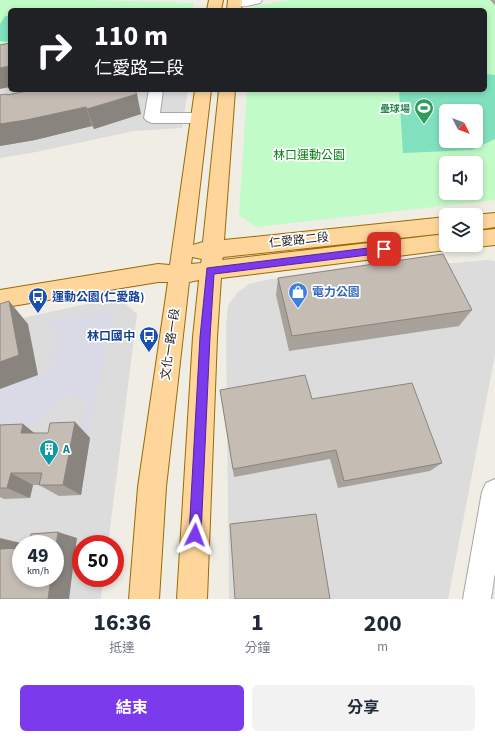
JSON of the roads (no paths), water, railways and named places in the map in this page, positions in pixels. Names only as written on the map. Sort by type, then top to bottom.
[{"type":"main road","name":"文化一路一段","points":[[144,599],[152,487],[174,267],[203,92]]},
{"type":"main road","points":[[192,599],[205,337],[226,92]]},
{"type":"main road","points":[[483,221],[495,220]]},
{"type":"main road","name":"仁愛路二段","points":[[0,299],[211,260],[439,226]]},
{"type":"main road","points":[[483,238],[495,237]]},
{"type":"main road","name":"仁愛路二段","points":[[211,260],[439,243]]},
{"type":"street","points":[[234,4],[256,0]]},
{"type":"street","points":[[156,92],[152,118],[199,118]]},
{"type":"street","points":[[477,599],[495,492]]},
{"type":"place","name":"壘球場","points":[[424,125]]},
{"type":"place","name":"電力公園","points":[[298,309]]},
{"type":"place","name":"運動公園(仁愛路)","points":[[38,314]]},
{"type":"place","name":"林口國中","points":[[149,353]]},
{"type":"place","name":"A","points":[[49,466]]},
{"type":"park label","name":"林口運動公園","points":[[309,155]]}]
